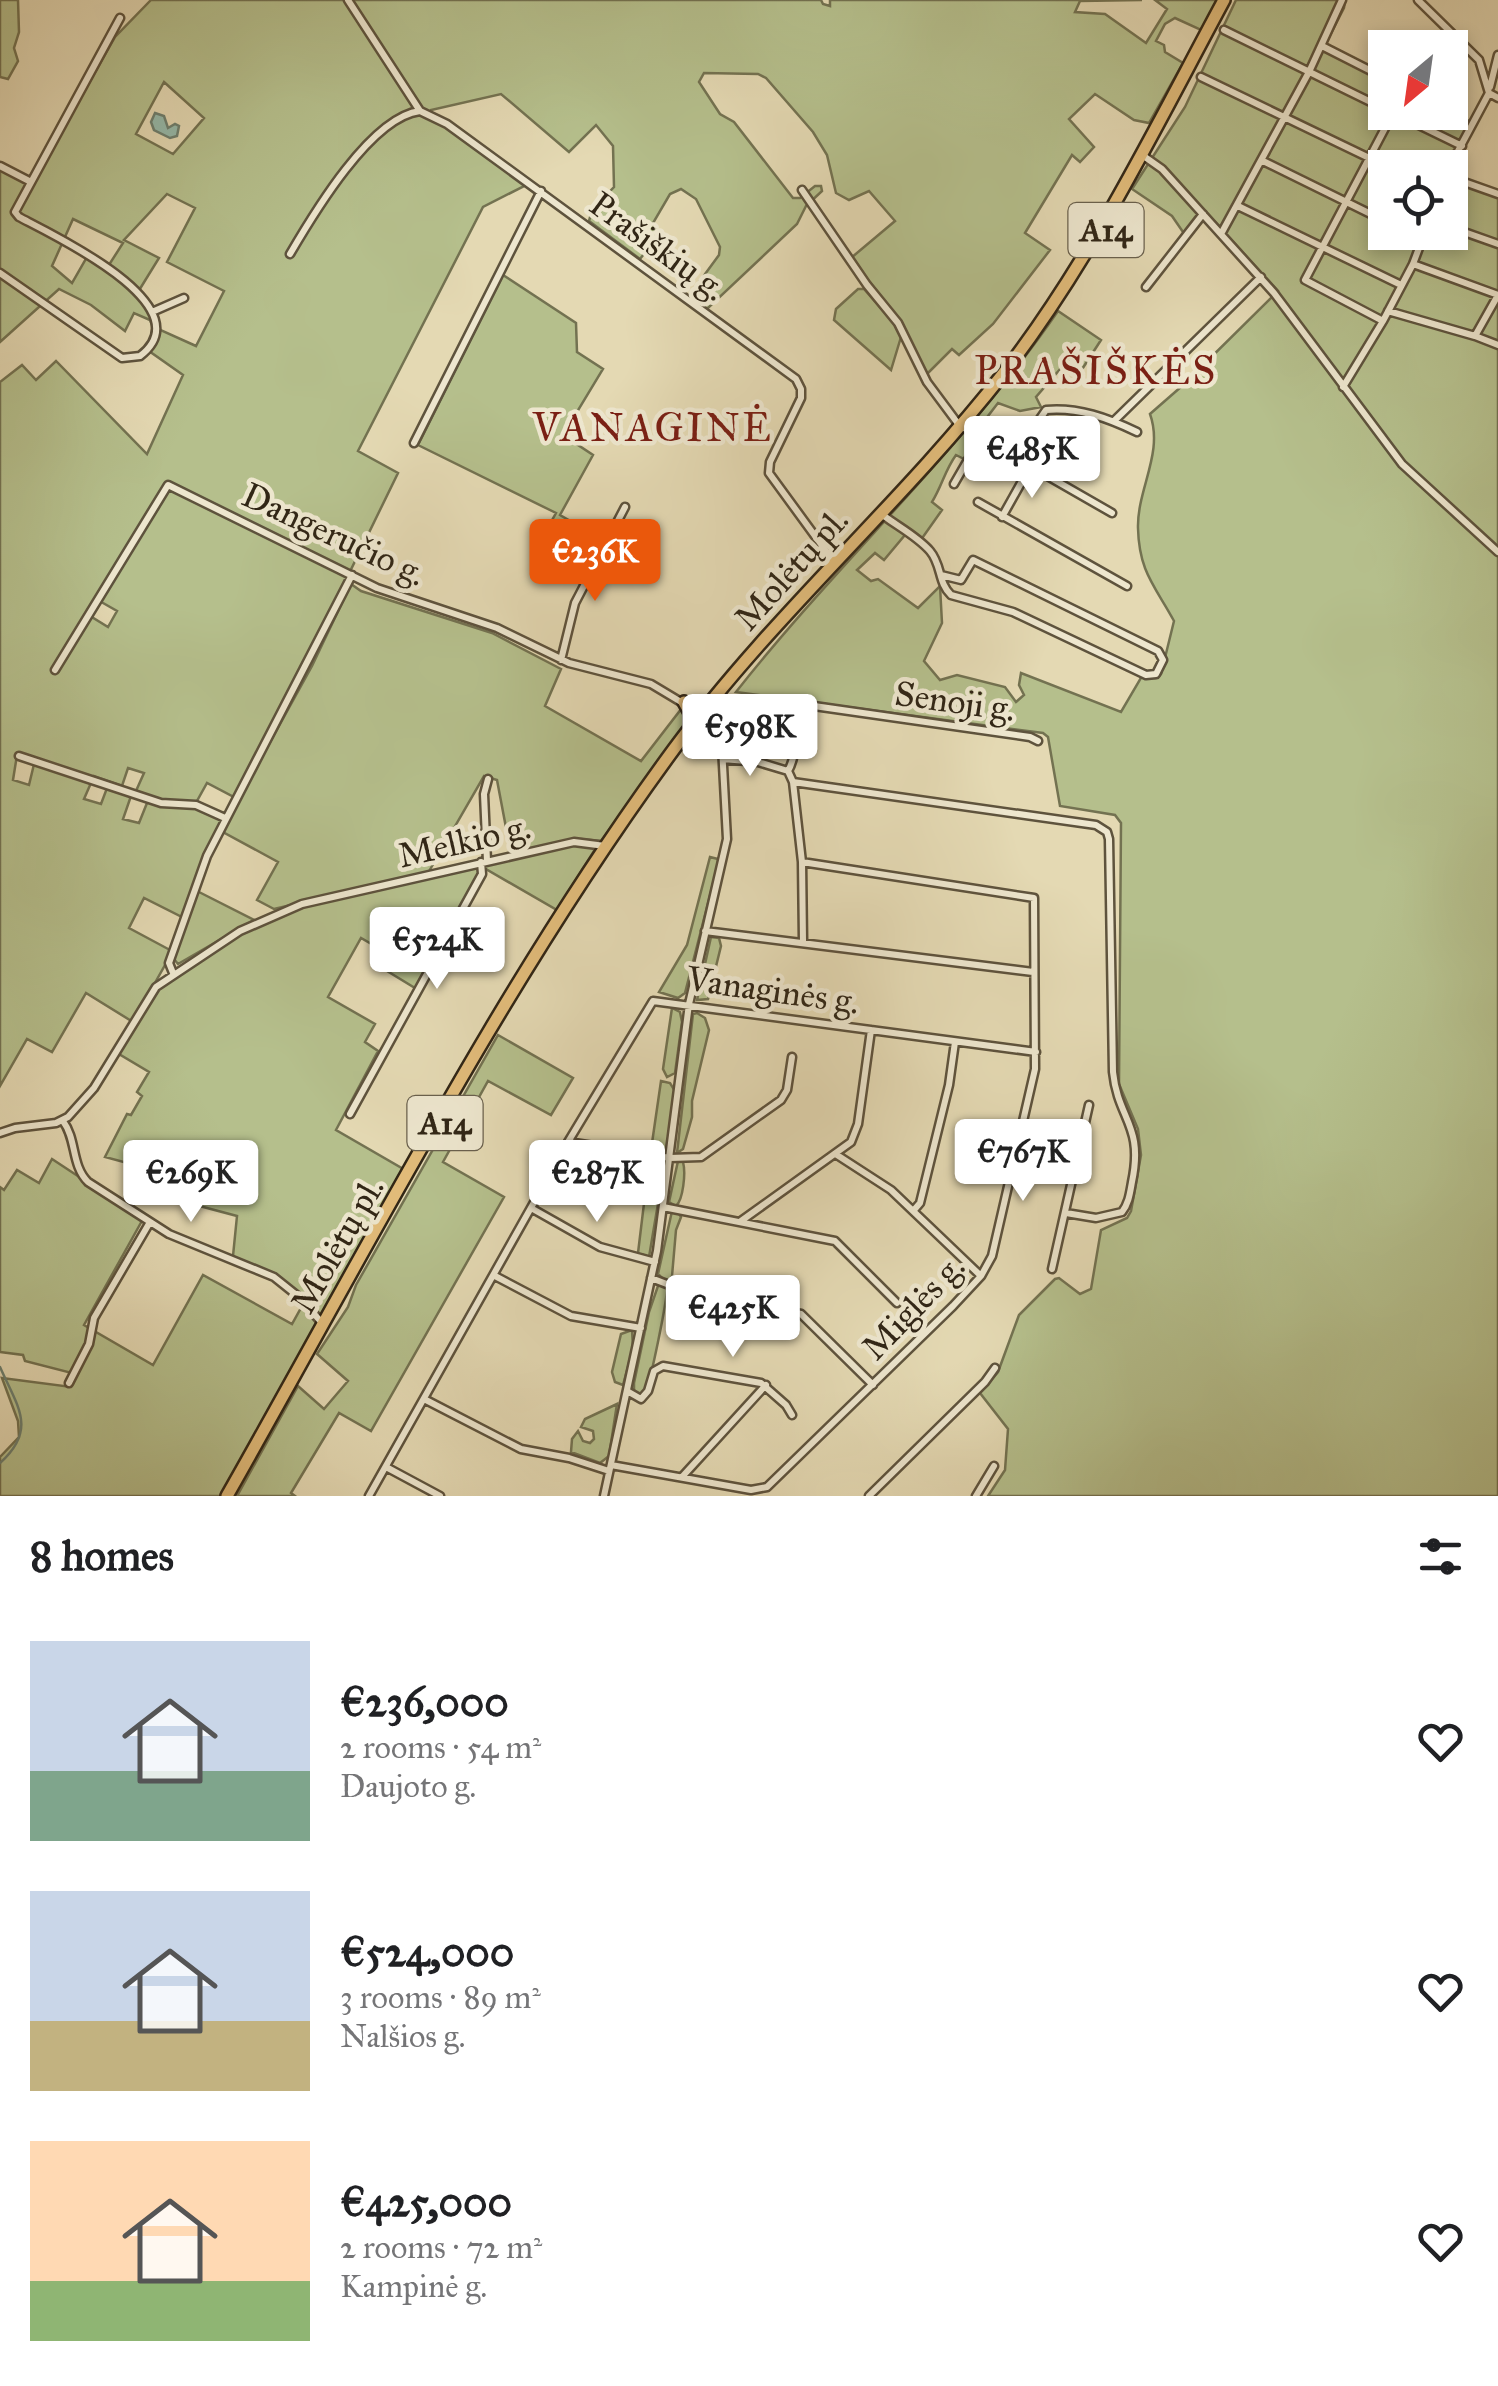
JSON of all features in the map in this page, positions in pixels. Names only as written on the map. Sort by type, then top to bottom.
[{"type":"highway","name":"Molėtų pl.","points":[[231,1496],[538,961],[625,828],[704,715],[1015,366],[1066,294],[1146,157],[1227,0]]},
{"type":"highway","name":"Molėtų pl.","points":[[231,1496],[512,992],[605,846],[704,715],[834,562],[962,427],[1021,350],[1081,262],[1227,0]]},
{"type":"highway","points":[[684,702],[690,713],[704,715]]},
{"type":"highway","points":[[684,702],[704,715],[720,742]]},
{"type":"highway","points":[[704,715],[706,730],[720,742]]},
{"type":"street","name":"Prašiškių g.","points":[[348,0],[420,110],[541,191],[796,379],[802,389],[801,398],[770,462],[769,473],[834,562]]},
{"type":"street","points":[[1221,234],[1286,117],[1342,0]]},
{"type":"street","points":[[1418,0],[1476,57],[1489,91],[1498,98]]},
{"type":"street","points":[[0,273],[122,358],[140,356],[150,346],[156,327],[152,312],[132,287],[96,259],[17,215],[16,210],[120,18]]},
{"type":"street","points":[[1224,30],[1368,101]]},
{"type":"street","points":[[1322,46],[1368,69]]},
{"type":"street","points":[[1460,150],[1489,91],[1498,55]]},
{"type":"street","points":[[1201,76],[1368,156]]},
{"type":"street","points":[[290,254],[323,198],[382,130],[400,116],[420,110]]},
{"type":"street","points":[[1428,130],[1462,146]]},
{"type":"street","points":[[1146,157],[1162,169],[1261,277],[1402,464],[1498,552]]},
{"type":"street","points":[[1368,161],[1305,280],[1383,322]]},
{"type":"street","points":[[1262,162],[1368,213]]},
{"type":"street","points":[[0,166],[31,182]]},
{"type":"street","points":[[1468,183],[1498,194]]},
{"type":"street","points":[[802,190],[898,323],[928,382],[962,427],[1112,512]]},
{"type":"street","points":[[414,443],[541,191]]},
{"type":"street","points":[[1238,206],[1401,285]]},
{"type":"street","points":[[1146,287],[1203,214]]},
{"type":"street","points":[[1468,234],[1498,244]]},
{"type":"street","points":[[1343,387],[1383,322],[1418,250]]},
{"type":"street","points":[[1413,264],[1498,295],[1475,336]]},
{"type":"street","points":[[1114,421],[1261,277]]},
{"type":"street","points":[[152,312],[184,298]]},
{"type":"street","points":[[1388,312],[1498,345]]},
{"type":"street","points":[[1012,458],[1046,410],[1068,410],[1114,421],[1137,432]]},
{"type":"street","points":[[954,484],[980,439]]},
{"type":"street","points":[[1002,516],[1030,467]]},
{"type":"street","name":"Dangeručio g.","points":[[55,670],[168,484],[352,576],[496,628],[561,660],[600,674],[651,684],[684,702]]},
{"type":"street","points":[[978,502],[1127,586]]},
{"type":"street","points":[[561,660],[575,603],[625,507]]},
{"type":"street","points":[[884,516],[930,551],[944,588],[951,595],[1014,612],[1146,675],[1154,676],[1159,670],[1163,658],[1158,650],[973,560],[961,580],[940,575]]},
{"type":"street","points":[[0,1133],[63,1121],[94,1088],[156,987],[173,973],[169,963],[202,869],[352,576]]},
{"type":"street","name":"Senoji g.","points":[[788,771],[799,713],[809,706],[1038,741]]},
{"type":"street","points":[[720,742],[758,762],[788,771],[793,782],[802,862],[803,942]]},
{"type":"street","points":[[604,1496],[655,1262],[689,1004],[728,830],[720,742]]},
{"type":"street","points":[[19,756],[162,803],[196,805],[225,818]]},
{"type":"street","points":[[350,1114],[482,874],[484,794],[488,779]]},
{"type":"street","points":[[793,782],[1096,825],[1106,832],[1110,859],[1112,1072],[1115,1092],[1130,1121],[1137,1150],[1127,1206],[1122,1212],[1096,1218],[1066,1213]]},
{"type":"street","name":"Melkio g.","points":[[173,973],[240,931],[285,909],[574,842],[605,846]]},
{"type":"street","name":"Miglės g.","points":[[424,1399],[522,1450],[610,1468],[752,1490],[767,1488],[981,1276],[994,1248],[1036,1052],[1032,896],[802,862]]},
{"type":"street","points":[[705,931],[1034,972]]},
{"type":"street","name":"Vanaginės g.","points":[[369,1496],[568,1142],[653,1001],[1036,1052]]},
{"type":"street","points":[[740,1221],[851,1142],[856,1132],[871,1030]]},
{"type":"street","points":[[914,1210],[920,1203],[941,1120],[955,1042]]},
{"type":"street","points":[[568,1142],[670,1158],[700,1157],[774,1107],[786,1093],[792,1057]]},
{"type":"street","points":[[1052,1269],[1089,1105]]},
{"type":"street","points":[[63,1121],[83,1177],[186,1242],[274,1276],[324,1325]]},
{"type":"street","points":[[836,1155],[880,1181],[981,1276]]},
{"type":"street","points":[[664,1206],[834,1241],[897,1303]]},
{"type":"street","points":[[532,1208],[600,1247],[655,1262]]},
{"type":"street","points":[[69,1383],[89,1344],[94,1318],[150,1222]]},
{"type":"street","points":[[495,1276],[571,1316],[640,1328]]},
{"type":"street","points":[[652,1278],[686,1290],[800,1314],[873,1385]]},
{"type":"street","points":[[627,1391],[641,1398],[648,1391],[655,1369],[664,1366],[766,1385],[792,1415]]},
{"type":"street","points":[[869,1496],[995,1368]]},
{"type":"street","points":[[682,1477],[766,1385]]},
{"type":"street","points":[[976,1496],[994,1466]]},
{"type":"street","points":[[386,1467],[440,1496]]},
{"type":"green space","points":[[0,0],[18,0],[19,32],[14,48],[18,61],[8,79],[0,77]]},
{"type":"green space","points":[[151,0],[821,0],[830,6],[830,0],[1142,0],[1080,1],[1075,12],[1105,14],[1146,43],[1167,9],[1155,0],[1218,0],[1201,30],[1175,18],[1165,24],[1156,41],[1183,63],[1149,123],[1134,120],[1095,94],[1069,119],[1094,147],[1080,162],[1072,155],[1025,233],[1050,250],[993,324],[959,355],[952,349],[926,375],[903,325],[851,258],[895,221],[869,191],[849,200],[836,193],[827,155],[813,132],[766,78],[758,74],[704,73],[699,82],[720,114],[734,122],[793,198],[800,198],[815,186],[821,186],[822,191],[806,206],[797,224],[707,309],[689,296],[719,255],[720,247],[696,199],[681,189],[670,194],[653,223],[658,236],[640,259],[589,221],[592,210],[614,187],[613,146],[596,125],[569,152],[501,94],[431,110],[430,116],[528,184],[483,207],[358,451],[398,473],[303,668],[234,797],[207,783],[197,801],[224,816],[204,856],[182,917],[144,898],[129,928],[170,950],[133,1022],[86,993],[52,1052],[27,1039],[0,1086],[0,382],[22,365],[36,380],[56,361],[147,454],[183,375],[149,351],[156,335],[150,320],[134,313],[125,331],[91,305],[59,289],[0,342],[0,169],[32,184],[115,37]],"holes":[[[164,82],[204,118],[173,154],[136,134]],[[167,194],[195,208],[167,262],[224,291],[196,346],[158,329],[155,313],[138,292],[159,258],[124,240]],[[73,219],[123,243],[107,268],[87,257],[72,283],[52,266]],[[96,599],[117,611],[108,627],[87,614]],[[17,755],[35,760],[29,785],[13,780]],[[128,768],[144,773],[136,791],[149,798],[139,823],[123,819],[131,796],[107,788],[101,804],[84,799],[94,776],[122,786]]]},
{"type":"green space","points":[[1236,0],[1345,0],[1323,49],[1368,71],[1368,130],[1468,130],[1468,120],[1473,123],[1458,150],[1368,150],[1368,250],[1468,250],[1468,181],[1498,192],[1498,1496],[988,1496],[1005,1470],[1008,1429],[980,1393],[998,1372],[1019,1315],[1055,1279],[1080,1294],[1091,1289],[1101,1230],[1127,1218],[1131,1211],[1141,1155],[1138,1129],[1119,1084],[1121,823],[1115,815],[1060,806],[1048,737],[1043,733],[736,692],[942,458],[1058,311],[1101,340],[1077,377],[1061,368],[1036,397],[1041,407],[1020,411],[998,403],[975,433],[976,445],[966,460],[956,455],[952,461],[932,502],[942,510],[918,544],[905,535],[884,560],[875,553],[857,570],[871,581],[878,579],[918,608],[940,586],[942,623],[924,661],[940,680],[957,675],[1005,687],[1016,702],[1024,695],[1019,685],[1021,673],[1121,712],[1142,676],[1155,678],[1161,674],[1174,621],[1145,568],[1138,528],[1154,443],[1150,414],[1278,291],[1205,211],[1185,235],[1172,216],[1132,189],[1185,107]]},
{"type":"green space","points":[[503,275],[576,323],[577,352],[603,369],[563,435],[593,455],[560,515],[572,522],[567,531],[551,522],[556,513],[418,445]]},
{"type":"green space","points":[[858,289],[864,289],[901,337],[891,370],[834,320],[836,309]]},
{"type":"green space","points":[[351,584],[361,591],[492,633],[561,669],[545,706],[641,761],[682,708],[688,721],[601,841],[581,839],[511,854],[497,780],[484,776],[428,873],[274,909],[257,900],[278,862],[221,831],[312,666]]},
{"type":"green space","points":[[736,709],[737,757],[729,754],[724,726],[728,710]]},
{"type":"green space","points":[[575,844],[594,846],[594,851],[557,910],[484,868],[415,988],[374,963],[380,949],[361,938],[328,997],[375,1024],[365,1042],[378,1051],[336,1130],[405,1170],[222,1496],[0,1496],[0,1457],[19,1437],[18,1421],[2,1378],[71,1387],[76,1374],[25,1361],[23,1355],[0,1352],[0,1187],[4,1190],[17,1170],[39,1183],[52,1159],[143,1219],[84,1325],[153,1365],[203,1275],[292,1324],[307,1297],[233,1256],[237,1216],[177,1200],[157,1200],[157,1171],[105,1157],[127,1114],[131,1115],[142,1096],[137,1092],[149,1072],[119,1054],[157,990],[226,943],[296,908]]},
{"type":"green space","points":[[710,857],[718,859],[718,864],[685,993],[678,998],[659,992],[687,945]]},
{"type":"green space","points":[[197,891],[254,920],[178,964],[174,959]]},
{"type":"green space","points":[[711,937],[719,938],[721,946],[708,999],[697,1000]]},
{"type":"green space","points":[[672,1008],[680,1012],[682,1022],[675,1073],[667,1077],[663,1069]]},
{"type":"green space","points":[[693,1014],[705,1018],[709,1030],[692,1101],[692,1117],[683,1149],[677,1153]]},
{"type":"green space","points":[[498,1035],[573,1078],[551,1115],[488,1081],[443,1162],[504,1197],[371,1431],[339,1413],[291,1493],[295,1496],[237,1496],[298,1386],[324,1409],[348,1381],[317,1354],[348,1307],[356,1285]]},
{"type":"green space","points":[[661,1081],[670,1083],[675,1091],[667,1152],[663,1154],[651,1150]]},
{"type":"green space","points":[[652,1159],[665,1162],[649,1257],[638,1253]]},
{"type":"green space","points":[[678,1161],[683,1162],[684,1179],[676,1206],[669,1202]]},
{"type":"green space","points":[[672,1211],[681,1217],[672,1276],[664,1280],[658,1274]]},
{"type":"green space","points":[[659,1283],[667,1287],[665,1306],[648,1384],[639,1395],[634,1392],[634,1383]]},
{"type":"green space","points":[[632,1330],[633,1348],[623,1385],[615,1382],[612,1372],[621,1334]]},
{"type":"green space","points":[[617,1404],[609,1456],[600,1463],[571,1452],[572,1439],[578,1431],[583,1441],[590,1443],[594,1439],[593,1431],[581,1427],[585,1419]]},
{"type":"shaded area","points":[[155,113],[164,116],[168,128],[179,126],[177,136],[170,138],[154,130],[151,122]]},
{"type":"waterway","points":[[0,1367],[21,1417],[18,1439],[0,1463]]},
{"type":"district","name":"PRAŠIŠKĖS","points":[[1096,370]]},
{"type":"district","name":"VANAGINĖ","points":[[653,427]]}]
